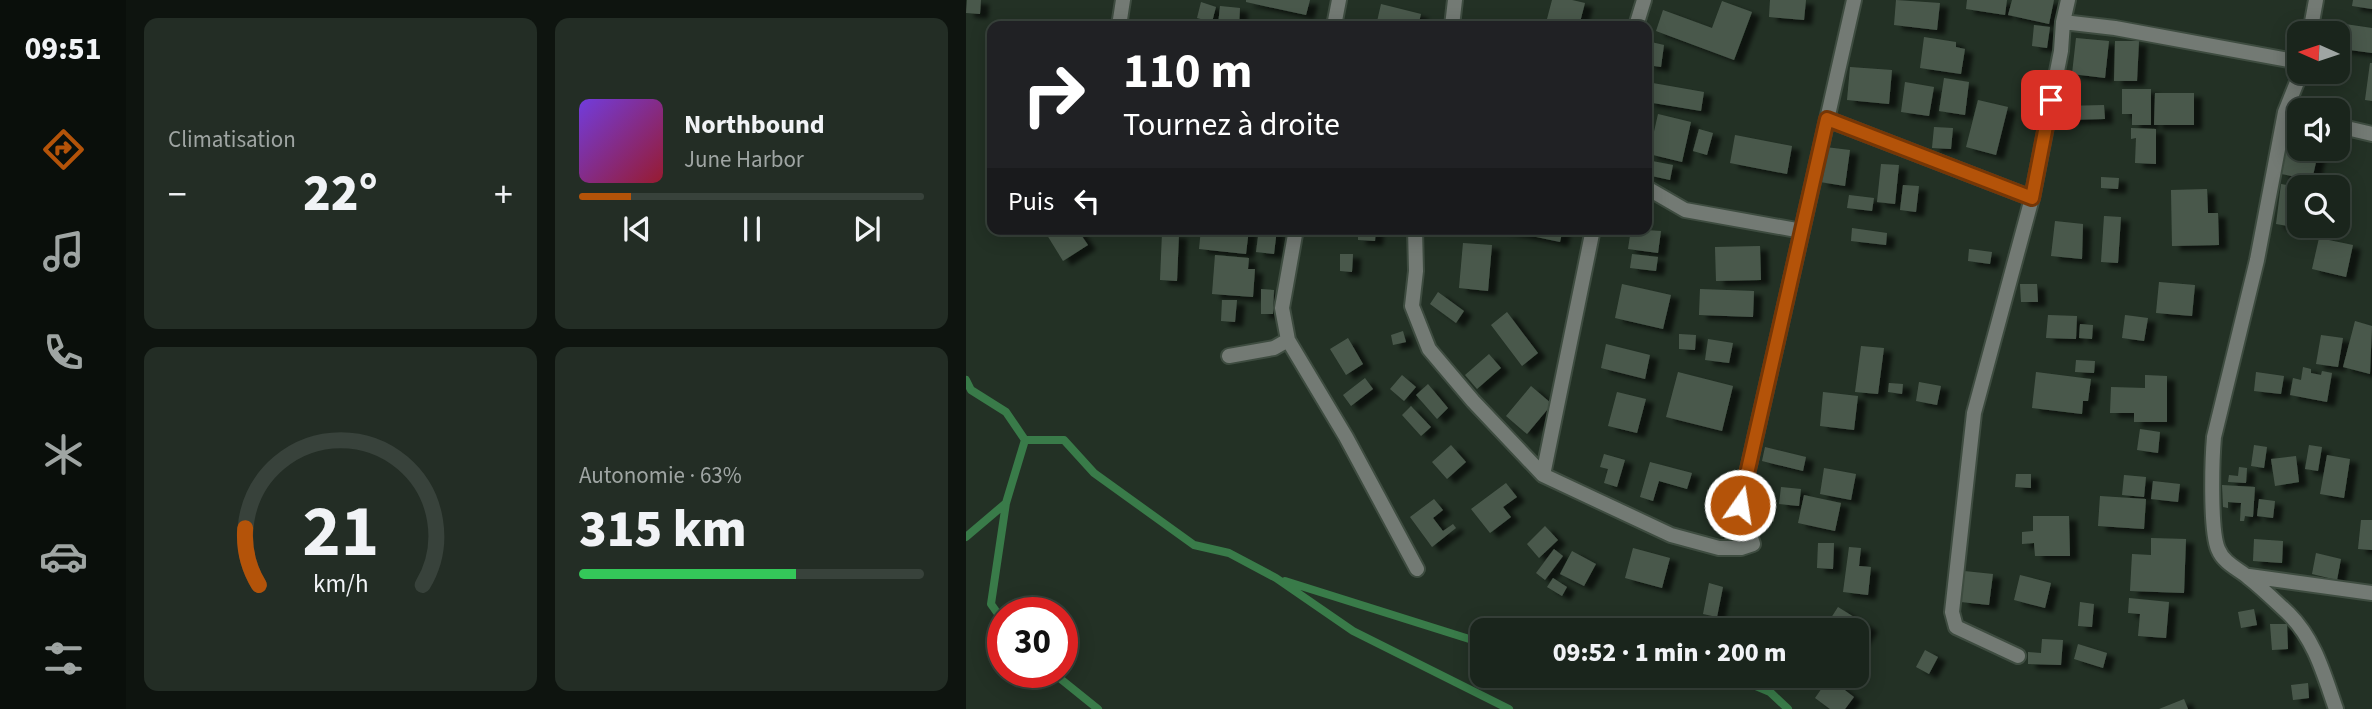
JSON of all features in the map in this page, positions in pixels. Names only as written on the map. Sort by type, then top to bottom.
[{"type":"street","points":[[1120,21],[1122,0]]},
{"type":"street","points":[[1335,21],[1339,0]]},
{"type":"street","points":[[1453,21],[1455,0]]},
{"type":"street","points":[[1638,21],[1644,0]]},
{"type":"street","points":[[1415,235],[1416,271],[1412,306],[1429,348],[1473,401],[1543,475],[1671,535],[1719,548],[1741,548],[1753,544],[1740,505],[1854,0]]},
{"type":"street","points":[[2018,656],[1956,628],[1952,612],[1974,413],[2032,198],[2061,51],[2068,0]]},
{"type":"street","points":[[2312,21],[2316,0]]},
{"type":"street","points":[[2063,22],[2115,28],[2287,60]]},
{"type":"street","points":[[2296,84],[2285,112],[2257,260],[2214,437],[2211,461],[2218,549],[2227,562],[2248,576],[2291,616],[2306,635],[2317,655],[2336,709]]},
{"type":"street","points":[[1827,119],[2032,198]]},
{"type":"street","points":[[2350,129],[2372,134]]},
{"type":"street","points":[[1652,191],[1685,210],[1802,231]]},
{"type":"street","points":[[1295,235],[1282,308],[1288,340],[1341,427],[1417,569]]},
{"type":"street","points":[[1543,475],[1592,235]]},
{"type":"street","points":[[1230,356],[1274,348],[1288,340]]},
{"type":"street","points":[[2248,576],[2372,593]]},
{"type":"building","points":[[967,0],[981,0],[980,14],[966,13]]},
{"type":"building","points":[[1246,0],[1310,0],[1306,15]]},
{"type":"building","points":[[1552,0],[1585,3],[1580,21],[1547,19]]},
{"type":"building","points":[[1770,0],[1806,0],[1804,20],[1769,17]]},
{"type":"building","points":[[1896,0],[1940,3],[1937,30],[1894,25]]},
{"type":"building","points":[[1967,0],[2007,0],[2005,15],[1966,9]]},
{"type":"building","points":[[2012,0],[2054,0],[2049,24],[2008,15]]},
{"type":"building","points":[[2353,0],[2372,0],[2372,9],[2352,6]]},
{"type":"building","points":[[1722,1],[1752,12],[1734,60],[1656,31],[1663,10],[1712,28]]},
{"type":"building","points":[[1201,2],[1216,7],[1212,21],[1197,18]]},
{"type":"building","points":[[1381,4],[1421,14],[1419,21],[1377,21]]},
{"type":"building","points":[[1220,6],[1240,8],[1239,21],[1218,21]]},
{"type":"building","points":[[2034,25],[2050,27],[2047,48],[2032,46]]},
{"type":"building","points":[[2350,25],[2372,28],[2372,53],[2350,50]]},
{"type":"building","points":[[1924,37],[1956,42],[1956,47],[1965,49],[1961,74],[1920,68]]},
{"type":"building","points":[[2076,38],[2109,41],[2105,78],[2072,74]]},
{"type":"building","points":[[2115,41],[2139,41],[2137,81],[2114,81]]},
{"type":"building","points":[[1652,42],[1664,45],[1661,67],[1652,66]]},
{"type":"building","points":[[2372,63],[2372,101],[2365,100]]},
{"type":"building","points":[[1850,67],[1892,70],[1889,104],[1847,100]]},
{"type":"building","points":[[1944,78],[1969,82],[1965,115],[1939,111]]},
{"type":"building","points":[[1905,82],[1934,87],[1929,116],[1901,112]]},
{"type":"building","points":[[1652,83],[1704,92],[1701,111],[1652,103]]},
{"type":"building","points":[[2122,89],[2151,89],[2151,125],[2132,125],[2132,114],[2122,114]]},
{"type":"building","points":[[2155,93],[2194,93],[2194,125],[2154,125]]},
{"type":"building","points":[[1978,100],[2008,107],[1996,155],[1966,147]]},
{"type":"building","points":[[2104,105],[2105,119],[2066,120],[2065,106]]},
{"type":"building","points":[[1658,114],[1691,122],[1682,162],[1652,155]]},
{"type":"building","points":[[1934,127],[1953,128],[1951,149],[1932,148]]},
{"type":"building","points":[[2131,128],[2156,129],[2156,164],[2135,163],[2136,138],[2131,139]]},
{"type":"building","points":[[1699,129],[1713,133],[1707,155],[1693,151]]},
{"type":"building","points":[[1735,135],[1792,146],[1787,174],[1730,163]]},
{"type":"building","points":[[2287,146],[2287,161],[2316,161],[2313,175],[2281,174]]},
{"type":"building","points":[[1825,147],[1850,150],[1845,186],[1820,182]]},
{"type":"building","points":[[1652,161],[1673,165],[1670,180],[1652,176]]},
{"type":"building","points":[[1881,164],[1899,165],[1895,204],[1877,202]]},
{"type":"building","points":[[2101,177],[2119,178],[2118,189],[2101,188]]},
{"type":"building","points":[[2281,184],[2287,185],[2287,226],[2276,224]]},
{"type":"building","points":[[1903,185],[1919,186],[1916,212],[1900,210]]},
{"type":"building","points":[[2207,189],[2208,213],[2218,213],[2219,245],[2172,246],[2171,190]]},
{"type":"building","points":[[1849,195],[1874,198],[1872,211],[1847,208]]},
{"type":"building","points":[[2104,216],[2121,217],[2118,263],[2101,262]]},
{"type":"building","points":[[2055,221],[2083,224],[2082,259],[2051,256]]},
{"type":"building","points":[[1852,228],[1887,233],[1886,245],[1851,241]]},
{"type":"building","points":[[1652,230],[1661,231],[1658,253],[1628,249],[1630,235],[1652,235]]},
{"type":"building","points":[[1047,235],[1081,235],[1088,245],[1063,261]]},
{"type":"building","points":[[1162,235],[1179,235],[1177,281],[1160,280]]},
{"type":"building","points":[[1200,235],[1248,235],[1246,254],[1199,249]]},
{"type":"building","points":[[1258,235],[1276,235],[1274,254],[1256,252]]},
{"type":"building","points":[[1358,235],[1376,235],[1375,241],[1358,240]]},
{"type":"building","points":[[1527,235],[1562,235],[1560,242]]},
{"type":"building","points":[[2319,238],[2353,245],[2346,277],[2312,269]]},
{"type":"building","points":[[1463,243],[1492,245],[1488,291],[1459,288]]},
{"type":"building","points":[[1760,246],[1761,280],[1716,281],[1715,247]]},
{"type":"building","points":[[1969,249],[1992,252],[1990,264],[1968,261]]},
{"type":"building","points":[[1340,254],[1353,254],[1352,272],[1340,271]]},
{"type":"building","points":[[1632,254],[1658,257],[1656,271],[1630,268]]},
{"type":"building","points":[[1215,255],[1249,258],[1248,269],[1255,269],[1253,297],[1212,294]]},
{"type":"building","points":[[2159,282],[2195,285],[2192,316],[2156,313]]},
{"type":"building","points":[[1622,284],[1671,295],[1663,329],[1615,318]]},
{"type":"building","points":[[2020,284],[2037,284],[2038,302],[2021,302]]},
{"type":"building","points":[[1261,289],[1274,290],[1273,314],[1261,314]]},
{"type":"building","points":[[1700,289],[1754,291],[1753,317],[1699,315]]},
{"type":"building","points":[[1438,292],[1464,311],[1456,323],[1430,304]]},
{"type":"building","points":[[1222,300],[1237,300],[1235,322],[1221,321]]},
{"type":"building","points":[[1507,312],[1538,353],[1522,366],[1491,325]]},
{"type":"building","points":[[2048,315],[2077,316],[2076,339],[2046,338]]},
{"type":"building","points":[[2125,315],[2148,318],[2144,341],[2122,338]]},
{"type":"building","points":[[2355,321],[2372,326],[2370,374],[2343,367]]},
{"type":"building","points":[[2080,324],[2093,325],[2092,339],[2079,338]]},
{"type":"building","points":[[1403,331],[1406,342],[1393,345],[1391,335]]},
{"type":"building","points":[[1679,334],[1696,335],[1695,350],[1679,349]]},
{"type":"building","points":[[2321,335],[2343,338],[2338,367],[2316,364]]},
{"type":"building","points":[[1348,338],[1363,364],[1346,375],[1330,349]]},
{"type":"building","points":[[1708,339],[1733,343],[1729,363],[1705,360]]},
{"type":"building","points":[[1606,344],[1650,355],[1645,379],[1601,368]]},
{"type":"building","points":[[1861,346],[1884,348],[1878,394],[1855,392]]},
{"type":"building","points":[[1489,354],[1501,368],[1477,389],[1465,375]]},
{"type":"building","points":[[2076,360],[2095,361],[2094,373],[2075,372]]},
{"type":"building","points":[[2303,367],[2311,369],[2311,373],[2332,373],[2327,402],[2290,395],[2293,378],[2301,380]]},
{"type":"building","points":[[1678,372],[1733,386],[1722,431],[1666,417]]},
{"type":"building","points":[[2036,372],[2091,379],[2088,401],[2083,401],[2082,414],[2032,408]]},
{"type":"building","points":[[2256,372],[2284,376],[2281,394],[2254,391]]},
{"type":"building","points":[[1402,375],[1416,387],[1404,401],[1390,389]]},
{"type":"building","points":[[2145,375],[2167,376],[2167,422],[2134,422],[2134,413],[2110,413],[2111,387],[2145,388]]},
{"type":"building","points":[[1365,378],[1373,389],[1351,406],[1343,395]]},
{"type":"building","points":[[1919,382],[1941,386],[1937,405],[1916,401]]},
{"type":"building","points":[[1889,383],[1903,384],[1902,394],[1888,392]]},
{"type":"building","points":[[1428,384],[1448,408],[1437,419],[1416,395]]},
{"type":"building","points":[[1531,386],[1552,404],[1527,434],[1506,416]]},
{"type":"building","points":[[1617,392],[1646,399],[1637,433],[1608,426]]},
{"type":"building","points":[[1823,392],[1858,396],[1854,430],[1820,426]]},
{"type":"building","points":[[1411,406],[1431,427],[1421,436],[1402,415]]},
{"type":"building","points":[[2140,429],[2160,432],[2158,453],[2137,450]]},
{"type":"building","points":[[1451,445],[1466,462],[1447,479],[1432,462]]},
{"type":"building","points":[[2254,445],[2267,447],[2264,468],[2251,466]]},
{"type":"building","points":[[2309,445],[2322,447],[2318,471],[2305,469]]},
{"type":"building","points":[[1765,447],[1806,457],[1803,471],[1762,461]]},
{"type":"building","points":[[1604,454],[1625,460],[1617,487],[1604,483],[1608,469],[1600,467]]},
{"type":"building","points":[[2327,455],[2350,459],[2344,498],[2320,494]]},
{"type":"building","points":[[2296,456],[2299,482],[2275,486],[2271,459]]},
{"type":"building","points":[[1650,462],[1692,473],[1687,489],[1659,481],[1653,501],[1640,497]]},
{"type":"building","points":[[2239,467],[2247,468],[2246,483],[2228,482],[2229,475],[2238,476]]},
{"type":"building","points":[[1824,468],[1856,474],[1851,500],[1820,494]]},
{"type":"building","points":[[2016,474],[2031,474],[2031,488],[2015,487]]},
{"type":"building","points":[[2124,475],[2146,477],[2144,497],[2122,495]]},
{"type":"building","points":[[2153,481],[2180,484],[2178,502],[2151,499]]},
{"type":"building","points":[[1506,483],[1517,497],[1503,507],[1511,517],[1490,533],[1471,509]]},
{"type":"building","points":[[2222,485],[2255,487],[2253,517],[2245,516],[2244,521],[2240,521],[2241,503],[2228,502],[2228,508],[2223,507]]},
{"type":"building","points":[[1781,487],[1801,489],[1799,506],[1779,504]]},
{"type":"building","points":[[1804,495],[1841,503],[1835,531],[1798,523]]},
{"type":"building","points":[[2100,496],[2146,499],[2144,529],[2098,526]]},
{"type":"building","points":[[1434,499],[1443,510],[1433,518],[1443,531],[1453,524],[1456,528],[1432,547],[1410,517]]},
{"type":"building","points":[[2259,499],[2275,501],[2273,518],[2257,516]]},
{"type":"building","points":[[2033,516],[2069,516],[2070,556],[2035,556],[2034,543],[2022,544],[2022,532],[2033,531]]},
{"type":"building","points":[[2361,520],[2372,520],[2372,550],[2358,549]]},
{"type":"building","points":[[1545,526],[1558,540],[1539,558],[1527,544]]},
{"type":"building","points":[[2151,538],[2186,539],[2184,593],[2130,591],[2132,554],[2151,555]]},
{"type":"building","points":[[2254,539],[2283,541],[2282,563],[2253,561]]},
{"type":"building","points":[[1818,543],[1834,543],[1833,569],[1817,568]]},
{"type":"building","points":[[1849,547],[1861,548],[1859,566],[1871,567],[1868,595],[1843,592]]},
{"type":"building","points":[[1633,548],[1670,558],[1662,588],[1625,578]]},
{"type":"building","points":[[1554,549],[1563,556],[1545,580],[1536,573]]},
{"type":"building","points":[[1572,551],[1596,564],[1584,586],[1560,574]]},
{"type":"building","points":[[2316,553],[2341,559],[2337,580],[2312,574]]},
{"type":"building","points":[[1964,571],[1993,574],[1989,605],[1961,602]]},
{"type":"building","points":[[2020,575],[2051,583],[2045,608],[2014,600]]},
{"type":"building","points":[[1553,578],[1567,587],[1562,596],[1547,587]]},
{"type":"building","points":[[1709,583],[1723,587],[1717,617],[1703,614]]},
{"type":"building","points":[[2129,598],[2169,602],[2166,638],[2138,636],[2140,614],[2128,613]]},
{"type":"building","points":[[2080,602],[2094,604],[2092,627],[2078,626]]},
{"type":"building","points":[[1838,607],[1856,618],[1831,618]]},
{"type":"building","points":[[2254,609],[2257,625],[2241,628],[2238,612]]},
{"type":"building","points":[[2270,624],[2287,624],[2288,649],[2272,650]]},
{"type":"building","points":[[2042,639],[2063,640],[2061,665],[2028,664],[2028,652],[2041,653]]},
{"type":"building","points":[[2078,644],[2107,653],[2103,668],[2074,659]]},
{"type":"building","points":[[1925,650],[1938,657],[1929,674],[1916,667]]},
{"type":"building","points":[[2308,683],[2309,698],[2293,700],[2291,685]]},
{"type":"building","points":[[1822,688],[1842,688],[1854,697],[1845,709],[1830,709],[1815,698]]},
{"type":"building","points":[[2184,699],[2188,709],[2159,709]]},
{"type":"waterway","points":[[966,380],[971,390],[1006,412],[1025,440],[1064,440],[1094,473],[1194,545],[1229,553],[1276,578],[1353,631],[1509,709]]},
{"type":"waterway","points":[[992,597],[1006,503],[1025,440]]},
{"type":"waterway","points":[[966,537],[1006,503]]},
{"type":"waterway","points":[[1285,581],[1470,639]]},
{"type":"waterway","points":[[1072,688],[1098,709]]},
{"type":"waterway","points":[[1760,688],[1770,692],[1788,709]]},
{"type":"route","points":[[1740,505],[1827,119],[2032,198],[2051,100]]}]
